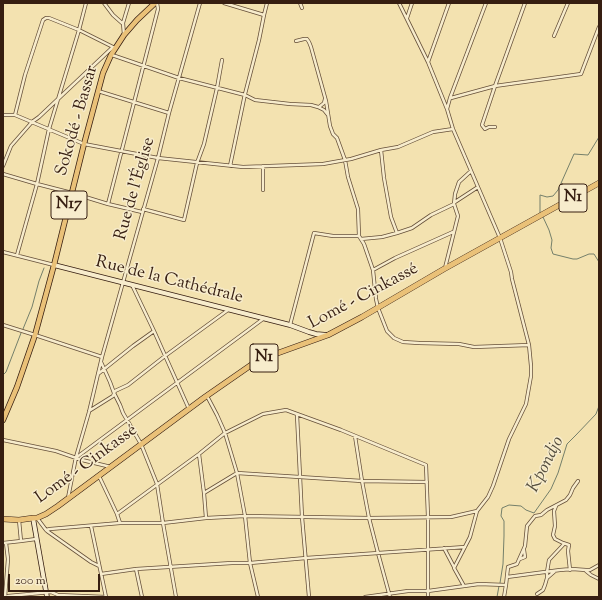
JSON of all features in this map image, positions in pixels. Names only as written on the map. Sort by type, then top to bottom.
[{"type":"highway","name":"Lomé - Cinkassé","points":[[3,519],[19,520],[35,518],[50,511],[249,366],[260,360],[328,335],[599,183]]},
{"type":"main road","name":"Sokodé - Bassar","points":[[3,420],[17,387],[35,335],[103,73],[114,47],[137,20],[156,3]]},
{"type":"street","points":[[17,256],[37,184],[49,129],[86,3]]},
{"type":"street","points":[[104,3],[113,15],[123,23]]},
{"type":"street","points":[[124,35],[123,23],[129,3]]},
{"type":"street","points":[[108,204],[158,9],[156,3]]},
{"type":"street","name":"Rue de l'Église","points":[[68,498],[76,458],[102,357],[200,3]]},
{"type":"street","points":[[224,3],[234,4],[264,15]]},
{"type":"street","points":[[230,166],[267,3]]},
{"type":"street","points":[[300,3],[302,8]]},
{"type":"street","points":[[399,3],[428,62],[447,109],[453,129],[500,238],[511,272],[529,344],[531,376],[526,404],[509,439],[493,486],[486,501],[478,511],[470,537],[454,568]]},
{"type":"street","points":[[407,18],[412,3]]},
{"type":"street","points":[[428,62],[449,3]]},
{"type":"street","points":[[447,109],[486,3]]},
{"type":"street","points":[[495,127],[485,129],[482,125],[525,3]]},
{"type":"street","points":[[554,36],[568,3]]},
{"type":"street","points":[[3,166],[11,146],[32,122],[114,47],[79,30],[49,18],[43,20],[25,75],[15,114]]},
{"type":"street","points":[[450,98],[495,86],[582,74],[599,27]]},
{"type":"street","points":[[296,41],[304,39],[309,42],[326,99],[330,126],[333,134],[337,138],[345,160],[348,177],[358,209],[360,238],[364,244],[373,270],[378,308],[387,331],[394,338],[403,342],[459,344],[474,347],[529,344]]},
{"type":"street","points":[[111,55],[179,78],[245,95],[255,100],[311,105],[324,110],[328,116]]},
{"type":"street","points":[[3,174],[108,204],[184,220],[197,163],[204,144],[218,88],[222,60]]},
{"type":"street","points":[[98,91],[169,113]]},
{"type":"street","points":[[318,107],[324,103],[326,99]]},
{"type":"street","points":[[3,115],[15,114],[84,144],[158,158],[243,167],[322,164],[345,160],[398,147],[433,132],[453,129]]},
{"type":"street","points":[[381,150],[391,217],[397,233]]},
{"type":"street","points":[[263,166],[263,190]]},
{"type":"street","points":[[444,269],[458,216],[454,203],[455,194],[459,182],[471,170]]},
{"type":"street","points":[[290,326],[314,233],[360,238],[382,237],[397,233],[412,228],[478,187]]},
{"type":"street","points":[[373,270],[395,258],[453,232]]},
{"type":"street","name":"Rue de la Cathédrale","points":[[3,252],[132,286],[228,309],[308,332],[328,335]]},
{"type":"street","points":[[132,286],[189,409]]},
{"type":"street","points":[[89,412],[113,396],[115,391],[128,385],[228,309]]},
{"type":"street","points":[[76,458],[263,319]]},
{"type":"street","points":[[3,325],[102,357]]},
{"type":"street","points":[[98,374],[133,346],[154,332]]},
{"type":"street","points":[[101,362],[123,413],[141,444],[158,484],[176,597]]},
{"type":"street","points":[[206,396],[225,433],[237,473],[245,516],[250,563],[258,597]]},
{"type":"street","points":[[117,514],[225,433],[263,414],[286,410],[426,464],[428,517],[428,597]]},
{"type":"street","points":[[297,415],[308,597]]},
{"type":"street","points":[[355,436],[369,518],[389,595]]},
{"type":"street","points":[[3,440],[56,451],[82,460],[111,467]]},
{"type":"street","points":[[199,454],[206,518]]},
{"type":"street","points":[[204,493],[237,473],[362,481],[427,482]]},
{"type":"street","points":[[99,475],[120,523]]},
{"type":"street","points":[[504,597],[508,567],[517,564],[520,559],[525,546],[526,526],[535,516],[541,515],[547,510],[566,500],[578,481]]},
{"type":"street","points":[[556,506],[554,512],[555,526],[553,535],[555,539],[564,544],[569,544],[568,551],[570,570]]},
{"type":"street","points":[[46,530],[120,523],[163,523],[206,518],[245,516],[369,518],[451,517],[478,511]]},
{"type":"street","points":[[35,518],[46,530],[99,566]]},
{"type":"street","points":[[35,518],[37,539],[47,595]]},
{"type":"street","points":[[19,520],[21,542]]},
{"type":"street","points":[[37,539],[5,543],[8,558],[6,597],[47,595],[51,592],[58,594],[106,597],[91,526]]},
{"type":"street","points":[[537,594],[543,590],[546,585],[549,560],[564,544]]},
{"type":"street","points":[[101,574],[136,569],[250,563],[464,547]]},
{"type":"street","points":[[444,548],[464,586]]},
{"type":"street","points":[[507,577],[555,570],[590,570],[599,565]]},
{"type":"street","points":[[136,569],[142,597]]},
{"type":"street","points":[[547,578],[555,570]]},
{"type":"street","points":[[586,570],[591,575],[599,578]]},
{"type":"street","points":[[365,597],[478,584],[505,585]]},
{"type":"waterway","name":"Kpondjo","points":[[540,213],[540,195],[547,197],[553,196],[558,190],[574,154],[588,155],[599,137]]},
{"type":"waterway","name":"Kpondjo","points":[[543,217],[552,240],[551,248],[553,254],[573,259],[594,254],[599,262]]},
{"type":"waterway","points":[[23,329],[32,307],[44,268]]},
{"type":"waterway","points":[[3,375],[6,372],[21,333]]},
{"type":"waterway","name":"Kpondjo","points":[[500,583],[503,564],[504,536],[504,521],[501,516],[502,508],[509,505],[521,506],[534,513],[551,489],[558,473],[567,444],[596,414],[599,406]]},
{"type":"waterway","name":"Kpondjo","points":[[497,597],[499,586]]}]
